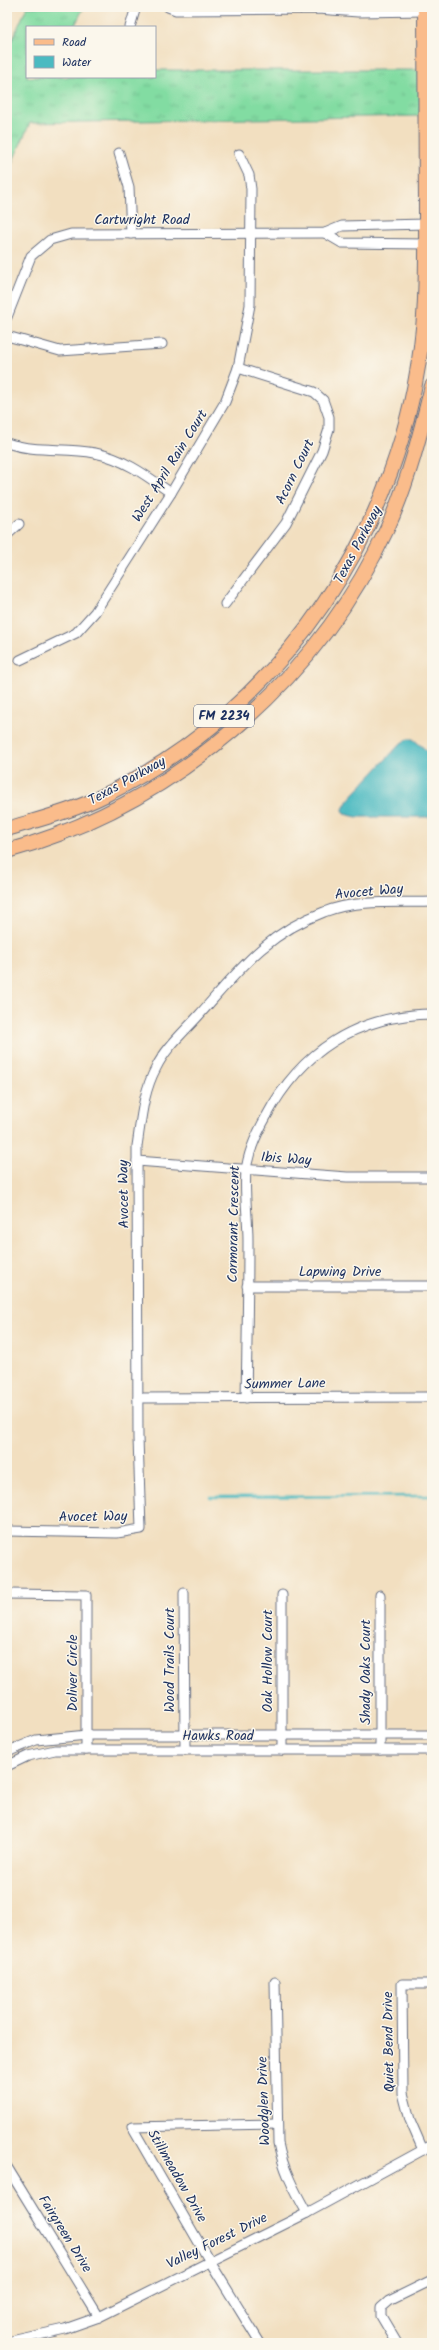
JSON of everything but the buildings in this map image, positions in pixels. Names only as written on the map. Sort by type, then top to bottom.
[{"type":"main road","name":"Texas Parkway","points":[[7,829],[64,812],[102,796],[170,757],[212,726],[248,695],[308,628],[332,594],[361,543],[382,499],[400,446],[410,409],[421,349],[425,294],[426,244],[425,9]]},
{"type":"main road","name":"Texas Parkway","points":[[7,851],[77,827],[123,805],[163,782],[232,732],[288,675],[337,615],[371,561],[405,485],[416,450],[432,386]]},
{"type":"street","points":[[130,26],[136,7]]},
{"type":"street","points":[[168,7],[176,10],[318,9],[358,12],[425,9]]},
{"type":"street","points":[[119,153],[129,187],[131,234]]},
{"type":"street","name":"West April Rain Court","points":[[20,660],[76,633],[96,612],[220,412],[238,368],[250,305],[251,233],[249,175],[239,154]]},
{"type":"street","name":"Cartwright Road","points":[[7,317],[31,256],[50,240],[71,234],[325,233],[342,226],[426,224]]},
{"type":"street","points":[[325,233],[342,243],[426,244]]},
{"type":"street","points":[[7,336],[60,351],[162,344]]},
{"type":"street","name":"Acorn Court","points":[[225,604],[286,523],[322,451],[329,429],[327,407],[323,400],[314,392],[238,368]]},
{"type":"street","points":[[7,443],[24,449],[95,453],[129,463],[171,492]]},
{"type":"street","points":[[7,535],[19,524]]},
{"type":"street","name":"Avocet Way","points":[[7,1531],[117,1533],[142,1529],[138,1398],[137,1146],[143,1102],[156,1067],[172,1044],[254,953],[270,940],[298,923],[326,911],[357,905],[432,902]]},
{"type":"street","name":"Cormorant Crescent","points":[[246,1398],[246,1170],[259,1129],[271,1107],[304,1063],[344,1034],[371,1023],[397,1017],[432,1014]]},
{"type":"street","name":"Ibis Way","points":[[137,1161],[347,1177],[432,1177]]},
{"type":"street","name":"Lapwing Drive","points":[[247,1286],[432,1286]]},
{"type":"street","name":"Summer Lane","points":[[138,1398],[432,1397]]},
{"type":"street","name":"Wood Trails Court","points":[[184,1593],[185,1750]]},
{"type":"street","name":"Doliver Circle","points":[[7,1594],[86,1595],[86,1750]]},
{"type":"street","name":"Oak Hollow Court","points":[[282,1595],[282,1750]]},
{"type":"street","name":"Shady Oaks Court","points":[[380,1595],[380,1750]]},
{"type":"street","name":"Hawks Road","points":[[7,1752],[36,1740],[87,1735],[432,1735]]},
{"type":"street","name":"Hawks Road","points":[[7,1766],[42,1752],[86,1750],[432,1750]]},
{"type":"street","name":"Woodglen Drive","points":[[275,1982],[277,2124],[281,2161],[287,2177],[307,2213]]},
{"type":"street","name":"Quiet Bend Drive","points":[[423,2150],[410,2120],[403,2094],[402,1984],[432,1984]]},
{"type":"street","name":"Stillmeadow Drive","points":[[260,2343],[209,2260],[132,2127],[277,2124]]},
{"type":"street","name":"Valley Forest Drive","points":[[7,2342],[66,2329],[99,2317],[209,2260],[307,2213],[432,2145]]},
{"type":"street","name":"Fairgreen Drive","points":[[7,2167],[99,2317]]},
{"type":"street","points":[[397,2343],[381,2316],[381,2308],[389,2301],[432,2280]]},
{"type":"green space","points":[[27,7],[84,7],[74,26],[26,26],[26,78],[156,78],[156,70],[422,70],[420,116],[30,123],[7,174],[7,51]]},
{"type":"water","points":[[408,739],[413,739],[432,755],[432,817],[357,817],[344,814],[343,809],[348,800],[401,743]]},
{"type":"waterway","points":[[210,1497],[432,1496]]}]
